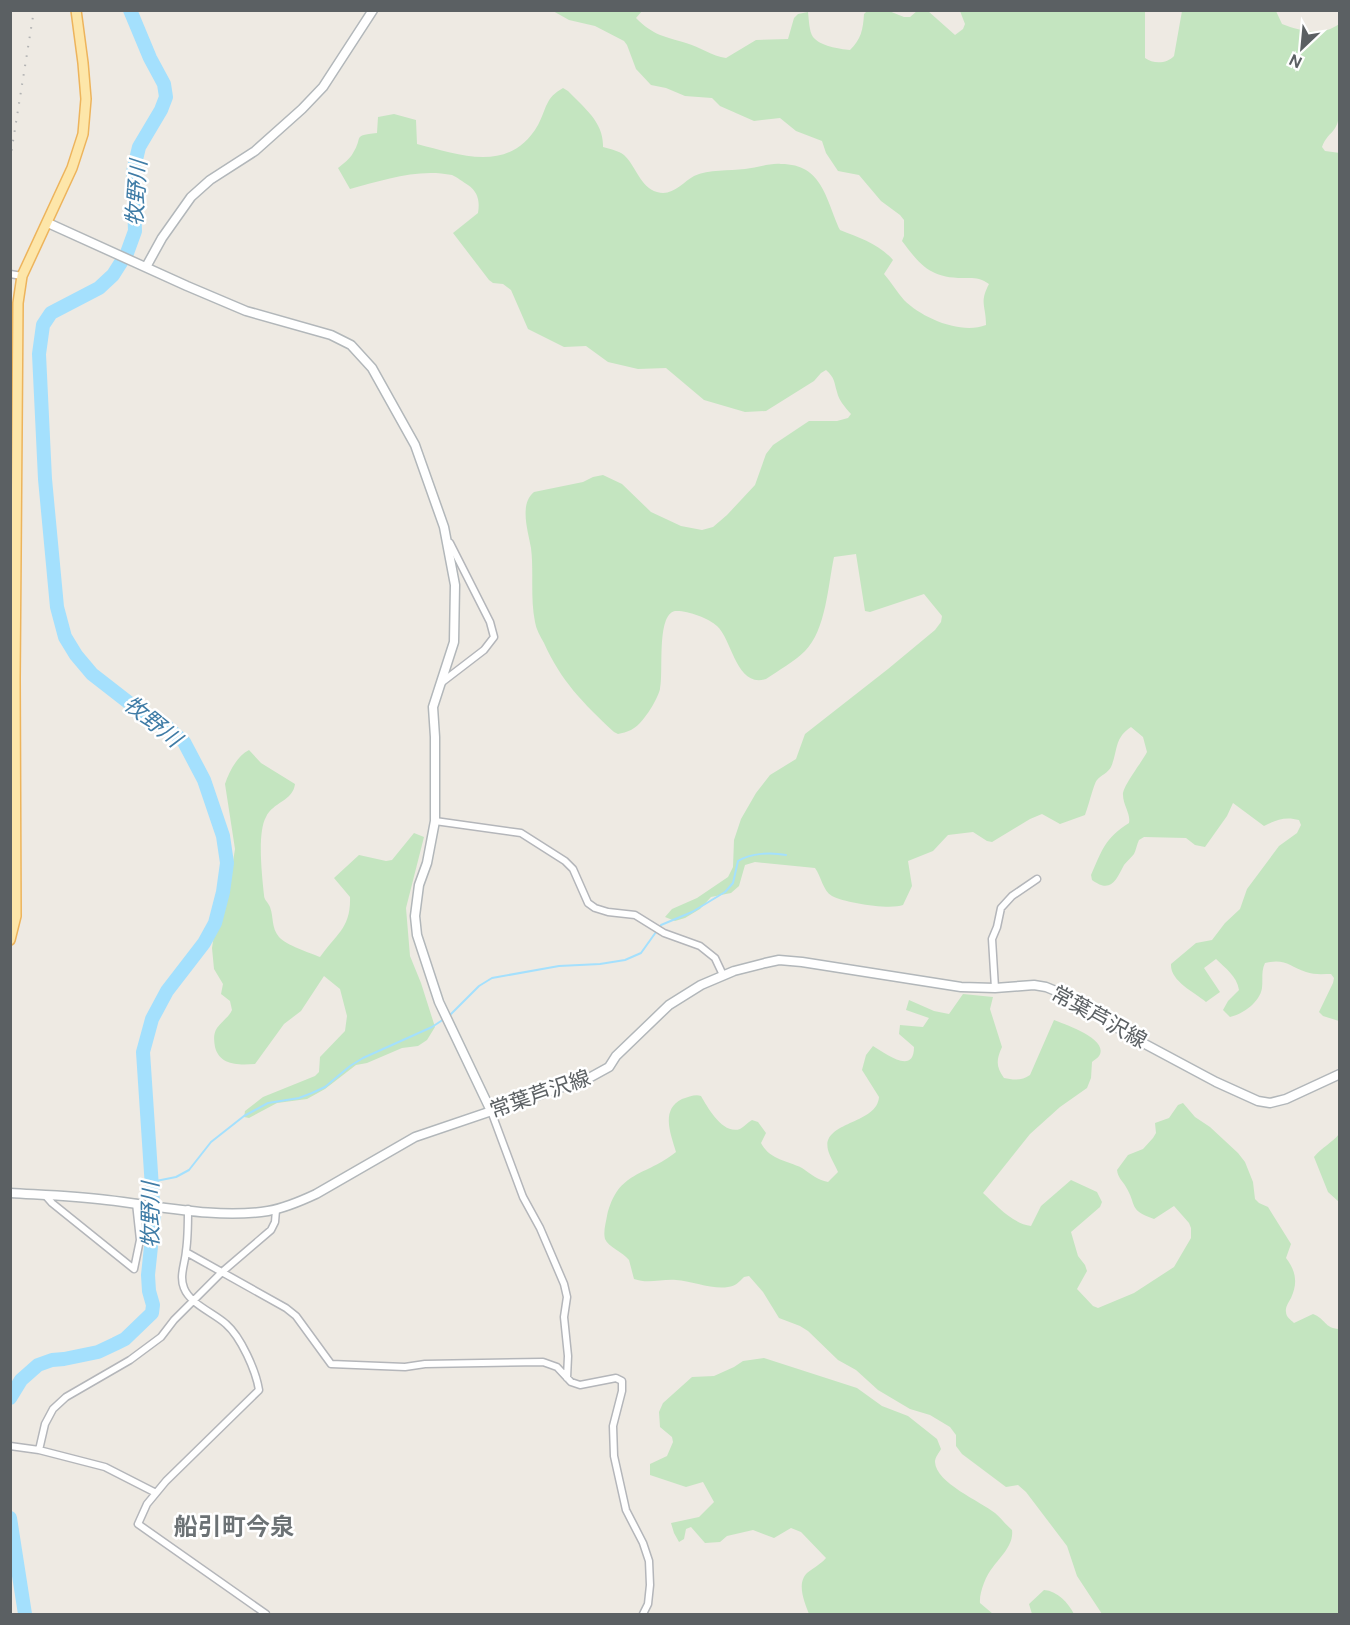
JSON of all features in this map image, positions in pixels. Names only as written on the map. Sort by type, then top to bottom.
[{"type":"main road","points":[[10,940],[16,916],[13,845],[18,303],[22,276],[72,168],[83,134],[84,63],[76,10]]},
{"type":"street","points":[[146,267],[162,238],[191,197],[210,180],[255,151],[323,87],[373,10]]},
{"type":"street","points":[[48,223],[246,311],[331,335],[351,345],[372,368],[415,445],[445,534],[455,585],[454,642],[433,707],[435,821],[429,854],[419,885],[415,916],[417,934],[439,1002],[491,1111],[523,1197],[540,1228],[564,1284],[567,1297],[564,1317],[568,1356],[567,1378]]},
{"type":"street","points":[[10,274],[22,276]]},
{"type":"street","points":[[441,683],[484,650],[494,636],[490,622],[445,534]]},
{"type":"street","points":[[435,821],[488,830],[521,832],[565,861],[573,869],[588,903],[595,908],[635,915],[664,933],[700,946],[715,958],[723,975]]},
{"type":"street","points":[[995,988],[992,939],[1001,908],[1012,896],[1037,879]]},
{"type":"street","name":"常葉芦沢線","points":[[10,1193],[84,1197],[232,1213],[276,1210],[316,1194],[415,1137],[600,1073],[609,1067],[616,1056],[669,1005],[701,985],[723,975],[765,963],[791,960],[961,987],[1034,986],[1058,991],[1130,1036],[1232,1090],[1258,1101],[1270,1102],[1286,1099],[1340,1074]]},
{"type":"street","points":[[45,1195],[59,1209],[134,1269],[140,1240],[136,1203]]},
{"type":"street","points":[[188,1209],[186,1252],[182,1276],[184,1290],[235,1333],[260,1390],[166,1480],[147,1504],[138,1524],[266,1614]]},
{"type":"street","points":[[39,1450],[45,1424],[53,1409],[66,1397],[130,1360],[161,1336],[222,1272],[272,1230],[276,1210]]},
{"type":"street","points":[[186,1252],[286,1308],[296,1316],[331,1364],[405,1367],[425,1364],[543,1362],[557,1366],[571,1382],[580,1385],[616,1378],[622,1381],[622,1391],[613,1426],[614,1456],[626,1510],[643,1543],[649,1561],[648,1605],[643,1614]]},
{"type":"street","points":[[10,1446],[39,1450],[105,1467],[156,1493]]},
{"type":"green space","points":[[553,11],[642,11],[636,18],[654,32],[726,58],[756,40],[788,39],[794,18],[798,14],[808,12],[811,32],[816,40],[830,47],[850,50],[859,38],[864,14],[867,11],[889,11],[910,17],[917,11],[928,11],[955,35],[963,29],[965,24],[960,11],[1145,11],[1145,58],[1160,62],[1168,61],[1174,56],[1182,11],[1276,11],[1282,24],[1311,32],[1332,28],[1339,24],[1339,115],[1336,126],[1322,147],[1325,151],[1340,153],[1338,293],[1340,296],[1339,1021],[1323,1016],[1319,1012],[1333,983],[1334,978],[1331,974],[1309,973],[1282,962],[1265,963],[1261,993],[1258,998],[1245,1010],[1230,1017],[1223,1010],[1239,990],[1238,985],[1216,959],[1204,968],[1220,992],[1206,1002],[1178,981],[1172,970],[1171,964],[1196,943],[1212,940],[1240,909],[1247,889],[1279,846],[1297,833],[1301,825],[1299,820],[1281,819],[1264,826],[1233,803],[1227,816],[1205,847],[1195,845],[1186,838],[1144,837],[1139,840],[1134,854],[1112,883],[1104,886],[1092,880],[1091,875],[1105,845],[1114,834],[1129,823],[1123,799],[1124,791],[1147,752],[1143,737],[1131,727],[1119,740],[1110,769],[1096,782],[1085,815],[1060,824],[1042,814],[992,842],[973,832],[948,835],[933,851],[908,861],[912,886],[903,905],[878,906],[838,899],[826,891],[815,868],[755,862],[745,865],[739,886],[731,893],[711,897],[700,909],[685,918],[675,921],[665,917],[672,909],[697,898],[728,877],[733,867],[734,840],[741,819],[770,775],[796,759],[805,734],[935,630],[942,616],[924,594],[870,612],[865,611],[856,554],[834,557],[822,619],[812,642],[801,655],[786,666],[766,679],[756,680],[748,677],[736,662],[717,626],[697,615],[675,611],[669,615],[665,623],[661,681],[656,700],[635,727],[618,734],[614,732],[565,680],[536,627],[531,548],[526,518],[529,497],[534,492],[583,482],[603,475],[622,484],[651,512],[681,526],[702,530],[713,527],[755,485],[766,454],[773,445],[809,421],[837,421],[848,418],[851,414],[841,401],[833,378],[826,370],[814,381],[766,411],[745,412],[704,400],[666,368],[638,369],[608,362],[586,346],[564,347],[528,329],[511,290],[503,284],[489,280],[453,233],[478,213],[478,197],[468,185],[452,175],[426,173],[401,176],[350,189],[338,168],[352,155],[361,136],[377,133],[378,117],[394,114],[416,120],[417,144],[467,156],[499,155],[513,150],[527,140],[538,125],[550,100],[563,88],[597,123],[603,147],[624,155],[646,186],[657,192],[672,191],[694,176],[713,171],[776,164],[795,166],[806,170],[821,186],[840,230],[869,242],[888,254],[893,260],[884,274],[904,300],[921,313],[954,326],[976,328],[986,325],[984,300],[989,284],[976,278],[942,276],[927,269],[902,241],[904,220],[900,215],[881,201],[859,175],[838,171],[826,153],[822,141],[796,131],[780,118],[754,121],[720,106],[712,98],[685,96],[651,85],[636,69],[624,41],[595,26],[569,20]]},
{"type":"green space","points":[[249,750],[261,763],[295,784],[291,794],[273,808],[266,817],[261,843],[264,897],[270,907],[276,933],[292,946],[320,957],[341,930],[348,916],[350,897],[334,878],[359,855],[386,861],[392,860],[414,833],[424,837],[406,908],[410,956],[435,1027],[427,1040],[418,1046],[402,1048],[367,1063],[356,1065],[325,1089],[307,1099],[277,1103],[249,1118],[244,1117],[245,1111],[263,1097],[315,1076],[319,1072],[320,1057],[345,1031],[347,1016],[340,989],[324,976],[301,1011],[284,1024],[255,1064],[231,1063],[217,1053],[214,1038],[216,1030],[232,1010],[230,1001],[221,994],[223,984],[214,969],[212,948],[215,928],[227,899],[235,849],[225,784],[237,760]]},
{"type":"green space","points":[[963,994],[993,997],[990,1009],[1002,1047],[998,1063],[1004,1078],[1017,1080],[1030,1075],[1054,1020],[1092,1038],[1101,1050],[1092,1062],[1091,1078],[1087,1088],[1060,1107],[1030,1134],[983,1193],[1011,1218],[1031,1226],[1041,1206],[1071,1180],[1097,1192],[1102,1202],[1100,1207],[1071,1232],[1078,1256],[1087,1271],[1077,1289],[1093,1306],[1098,1308],[1134,1293],[1174,1267],[1191,1238],[1189,1223],[1174,1206],[1154,1219],[1140,1213],[1119,1177],[1117,1170],[1128,1155],[1143,1149],[1153,1138],[1156,1133],[1155,1123],[1169,1118],[1178,1105],[1183,1103],[1195,1117],[1210,1127],[1245,1162],[1253,1182],[1255,1199],[1268,1207],[1291,1244],[1286,1258],[1294,1272],[1295,1282],[1286,1308],[1287,1315],[1294,1323],[1313,1314],[1330,1327],[1339,1329],[1340,1579],[1338,1614],[1102,1614],[1077,1576],[1067,1546],[1026,1492],[1018,1485],[1006,1487],[962,1454],[956,1446],[956,1435],[950,1427],[930,1415],[910,1409],[878,1390],[856,1370],[838,1360],[808,1331],[779,1318],[763,1292],[749,1276],[744,1277],[733,1286],[722,1288],[676,1280],[634,1279],[629,1260],[605,1239],[607,1216],[618,1190],[634,1176],[676,1152],[669,1123],[671,1109],[682,1099],[692,1096],[701,1096],[717,1119],[728,1128],[740,1129],[752,1120],[758,1122],[766,1133],[761,1143],[769,1153],[828,1182],[838,1172],[828,1150],[828,1141],[833,1133],[869,1113],[876,1106],[879,1097],[862,1070],[866,1055],[873,1046],[898,1060],[909,1060],[913,1056],[914,1047],[899,1034],[900,1025],[923,1027],[929,1018],[906,1010],[909,1000],[934,1011],[949,1014]]},
{"type":"green space","points":[[1339,1134],[1339,1202],[1328,1192],[1314,1157]]},
{"type":"green space","points":[[764,1358],[857,1388],[882,1406],[908,1416],[937,1439],[941,1449],[935,1462],[937,1470],[950,1484],[995,1513],[1012,1530],[1009,1546],[990,1570],[981,1594],[980,1603],[993,1614],[809,1614],[802,1594],[802,1582],[807,1573],[826,1558],[801,1532],[791,1528],[774,1538],[753,1530],[727,1536],[720,1542],[705,1543],[691,1527],[686,1529],[684,1539],[679,1542],[671,1523],[699,1517],[714,1502],[703,1482],[686,1487],[650,1475],[650,1464],[667,1456],[673,1442],[672,1437],[660,1427],[659,1412],[663,1403],[692,1377],[714,1376],[743,1361]]},
{"type":"green space","points":[[1044,1590],[1062,1598],[1074,1614],[1032,1614],[1029,1604]]},
{"type":"waterway","name":"牧野川","points":[[10,1398],[21,1380],[38,1365],[52,1360],[98,1352],[125,1339],[152,1313],[153,1305],[148,1275],[154,1218],[143,1052],[152,1019],[167,991],[204,943],[215,923],[227,863],[223,836],[204,780],[184,742],[167,727],[137,709],[92,674],[65,637],[57,607],[45,479],[39,354],[43,325],[51,313],[99,288],[113,275],[127,253],[135,231],[133,172],[139,147],[166,97],[164,84],[150,58],[130,10]]},
{"type":"waterway","points":[[449,1016],[479,986],[492,978],[559,966],[625,960],[641,953],[661,925],[692,912],[725,892],[733,883],[738,861],[761,854],[786,855]]},
{"type":"waterway","points":[[151,1182],[176,1177],[189,1170],[211,1142],[244,1116],[268,1103],[299,1098],[325,1087],[363,1058],[432,1027],[444,1019]]},
{"type":"waterway","name":"牧野川","points":[[10,1518],[25,1614]]},
{"type":"railway","points":[[10,160],[34,10]]},
{"type":"district","name":"船引町今泉","points":[[234,1527]]}]
